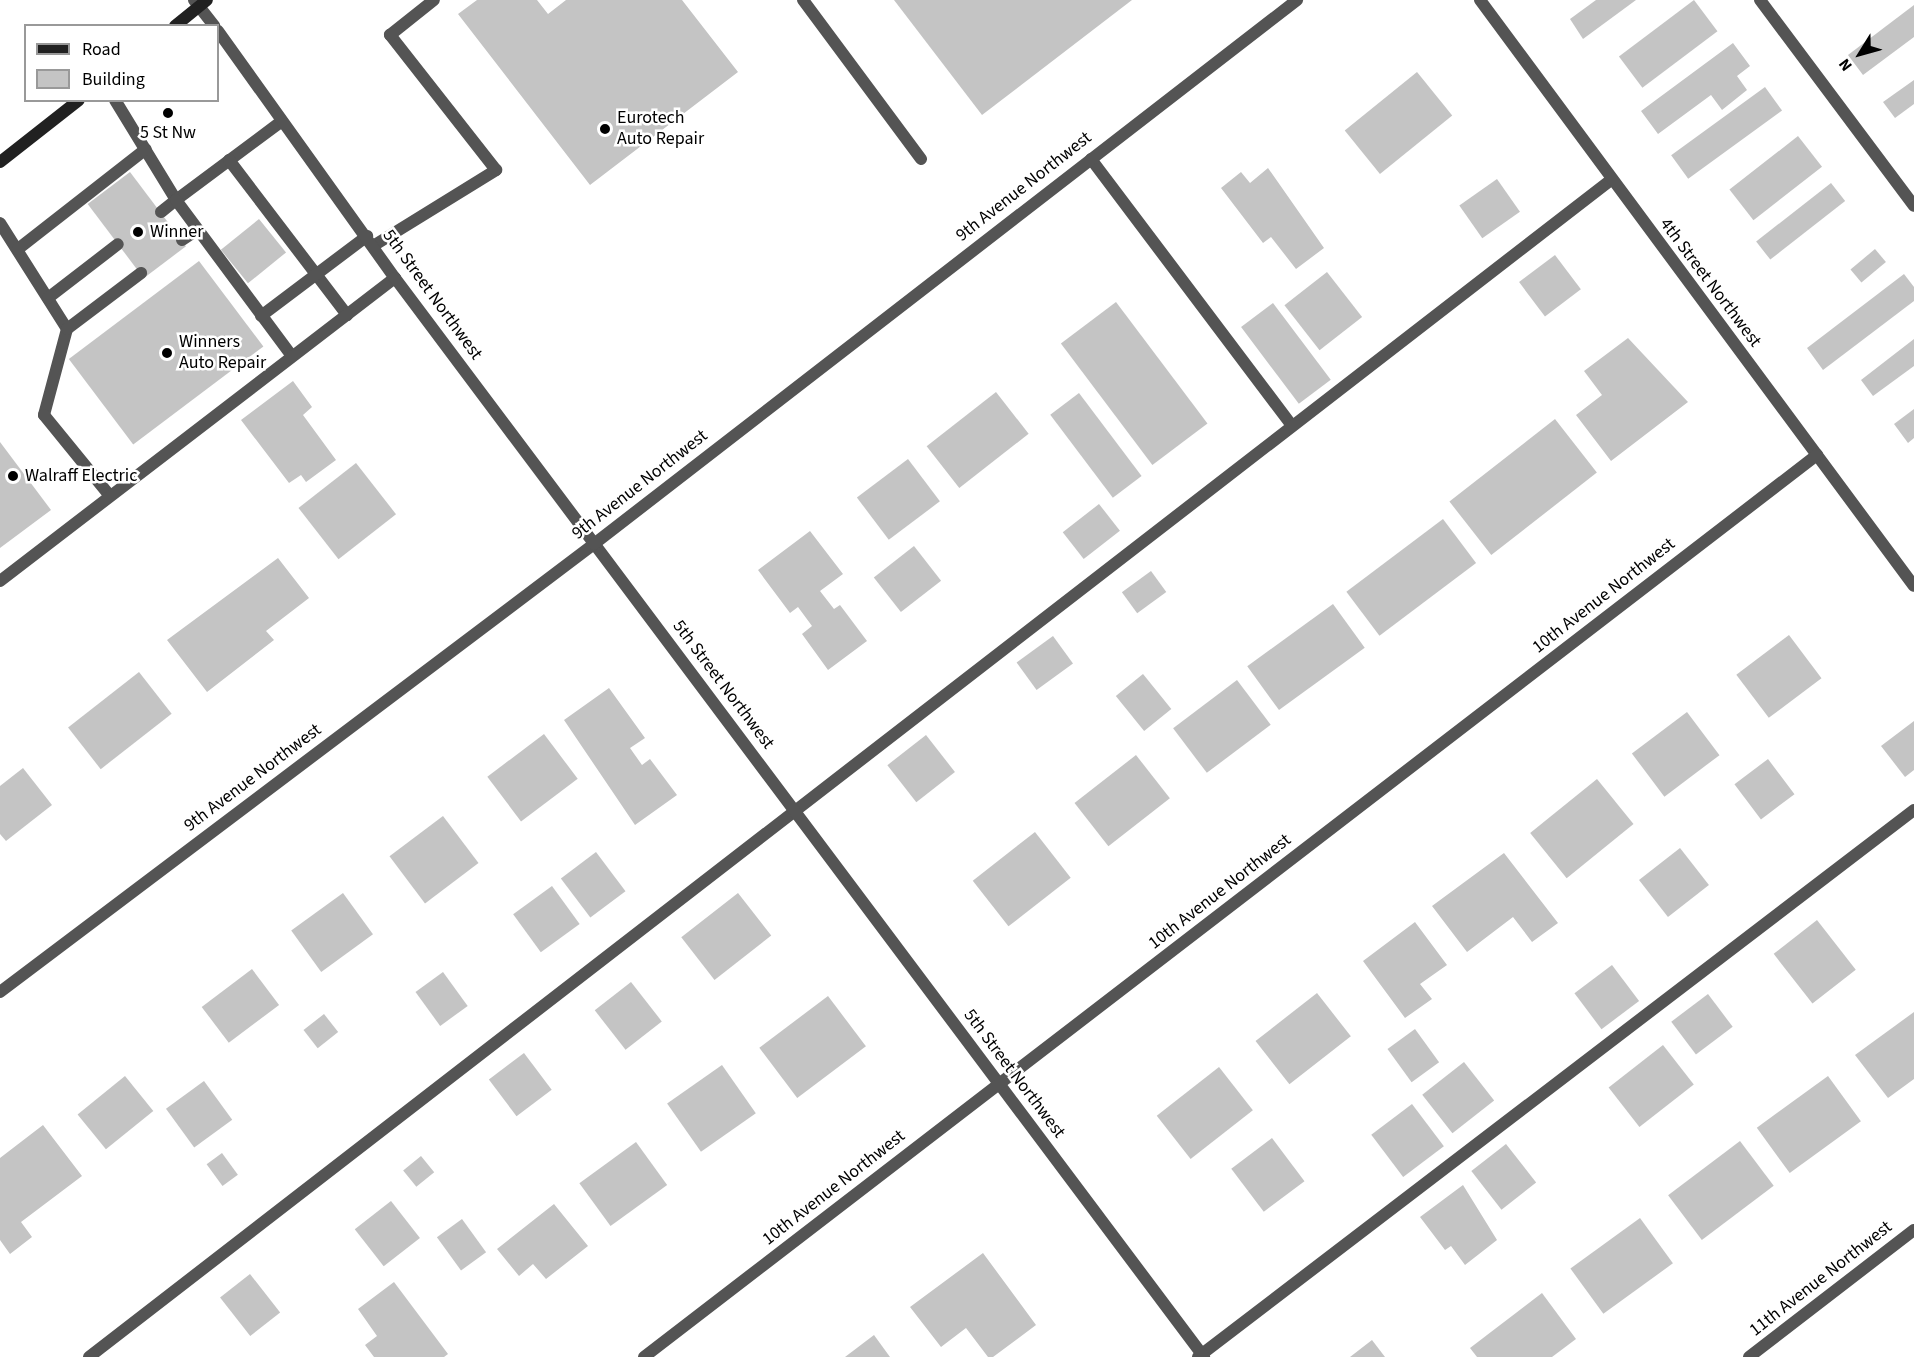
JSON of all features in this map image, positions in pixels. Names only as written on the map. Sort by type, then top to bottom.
[{"type":"street","points":[[261,316],[316,274],[496,170],[390,35],[434,0]]},
{"type":"street","points":[[803,0],[921,159]]},
{"type":"street","name":"9th Avenue Northwest","points":[[0,992],[594,544],[1297,0]]},
{"type":"street","name":"4th Street Northwest","points":[[1480,0],[1611,180],[1914,585]]},
{"type":"street","points":[[1760,0],[1914,206]]},
{"type":"street","points":[[177,24],[200,2],[213,24]]},
{"type":"street","name":"5th Street Northwest","points":[[219,32],[395,278],[1201,1356]]},
{"type":"street","points":[[0,162],[76,102]]},
{"type":"street","points":[[116,102],[196,230],[292,356]]},
{"type":"street","points":[[160,212],[282,121]]},
{"type":"street","points":[[18,249],[146,149]]},
{"type":"street","points":[[1091,159],[1292,426]]},
{"type":"street","points":[[229,160],[347,315]]},
{"type":"street","points":[[89,1357],[1611,180]]},
{"type":"street","points":[[0,223],[68,329]]},
{"type":"street","points":[[182,240],[196,230]]},
{"type":"street","points":[[48,298],[118,244]]},
{"type":"street","points":[[110,496],[44,415],[68,329],[141,273]]},
{"type":"street","points":[[0,580],[395,278]]},
{"type":"street","name":"10th Avenue Northwest","points":[[644,1357],[1816,455]]},
{"type":"street","points":[[1201,1356],[1914,810]]},
{"type":"street","name":"11th Avenue Northwest","points":[[1749,1357],[1914,1230]]},
{"type":"building","name":"Eurotech Auto Repair","points":[[477,0],[537,0],[548,14],[566,0],[682,0],[738,72],[590,185],[458,14]]},
{"type":"building","points":[[894,0],[1132,0],[982,115]]},
{"type":"building","points":[[1596,0],[1636,0],[1583,39],[1570,19]]},
{"type":"building","points":[[1694,0],[1717,31],[1642,88],[1619,57]]},
{"type":"building","points":[[1914,5],[1914,37],[1863,75],[1848,55]]},
{"type":"building","points":[[1733,43],[1750,66],[1737,76],[1747,90],[1722,110],[1711,95],[1658,134],[1641,111]]},
{"type":"building","points":[[1417,72],[1452,116],[1380,174],[1345,131]]},
{"type":"building","points":[[1914,80],[1914,104],[1895,118],[1883,102]]},
{"type":"building","points":[[1765,87],[1782,110],[1688,179],[1671,155]]},
{"type":"building","points":[[1798,136],[1822,167],[1753,220],[1729,190]]},
{"type":"building","points":[[1268,168],[1324,248],[1296,269],[1271,237],[1263,243],[1221,188],[1241,172],[1250,183]]},
{"type":"building","points":[[130,172],[186,246],[144,278],[88,204]]},
{"type":"building","points":[[1497,179],[1520,212],[1482,238],[1459,205]]},
{"type":"building","points":[[1831,183],[1845,201],[1770,260],[1756,241]]},
{"type":"building","points":[[259,219],[286,252],[248,283],[221,250]]},
{"type":"building","points":[[1875,249],[1886,262],[1861,283],[1850,270]]},
{"type":"building","points":[[1555,255],[1581,289],[1545,316],[1519,282]]},
{"type":"building","name":"Winners Auto Repair","points":[[199,261],[263,346],[133,445],[69,359]]},
{"type":"building","points":[[1327,272],[1362,317],[1320,350],[1284,305]]},
{"type":"building","points":[[1904,274],[1914,287],[1914,301],[1823,370],[1807,348]]},
{"type":"building","points":[[1116,302],[1207,423],[1152,465],[1061,344]]},
{"type":"building","points":[[1273,303],[1331,380],[1299,404],[1241,327]]},
{"type":"building","points":[[1628,338],[1688,402],[1611,461],[1576,415],[1602,395],[1584,371]]},
{"type":"building","points":[[1914,339],[1914,366],[1873,396],[1861,380]]},
{"type":"building","points":[[293,381],[312,407],[303,415],[336,460],[306,482],[301,475],[289,483],[241,420]]},
{"type":"building","points":[[996,392],[1029,434],[959,488],[927,446]]},
{"type":"building","points":[[1079,393],[1142,476],[1113,498],[1050,415]]},
{"type":"building","points":[[1914,409],[1914,438],[1908,443],[1894,424]]},
{"type":"building","points":[[1555,419],[1597,473],[1491,555],[1449,501]]},
{"type":"building","name":"Walraff Electric","points":[[0,442],[51,510],[0,548]]},
{"type":"building","points":[[908,459],[940,501],[889,540],[857,498]]},
{"type":"building","points":[[356,463],[396,514],[338,559],[298,508]]},
{"type":"building","points":[[1099,504],[1120,531],[1084,559],[1063,532]]},
{"type":"building","points":[[1443,519],[1476,563],[1379,636],[1346,592]]},
{"type":"building","points":[[810,531],[843,574],[820,591],[834,609],[840,605],[867,641],[828,670],[802,634],[812,626],[798,607],[790,613],[758,570]]},
{"type":"building","points":[[914,546],[941,581],[901,612],[874,577]]},
{"type":"building","points":[[278,558],[309,598],[266,631],[274,640],[207,692],[167,640]]},
{"type":"building","points":[[1151,571],[1166,592],[1137,613],[1122,592]]},
{"type":"building","points":[[1333,604],[1365,648],[1279,710],[1247,666]]},
{"type":"building","points":[[1789,635],[1821,678],[1769,718],[1736,675]]},
{"type":"building","points":[[1053,636],[1073,664],[1037,690],[1017,662]]},
{"type":"building","points":[[139,672],[172,714],[101,769],[68,727]]},
{"type":"building","points":[[1143,674],[1171,709],[1144,731],[1116,696]]},
{"type":"building","points":[[1237,680],[1271,725],[1207,773],[1173,728]]},
{"type":"building","points":[[609,688],[645,738],[630,748],[642,765],[650,759],[677,795],[635,825],[564,720]]},
{"type":"building","points":[[1687,712],[1719,755],[1664,797],[1632,754]]},
{"type":"building","points":[[1914,721],[1914,770],[1905,777],[1881,746]]},
{"type":"building","points":[[544,734],[578,779],[521,821],[487,777]]},
{"type":"building","points":[[926,735],[955,772],[916,802],[887,765]]},
{"type":"building","points":[[1136,755],[1170,798],[1108,846],[1075,803]]},
{"type":"building","points":[[1768,759],[1794,794],[1761,819],[1734,784]]},
{"type":"building","points":[[23,768],[52,805],[6,841],[0,834],[0,786]]},
{"type":"building","points":[[1597,779],[1634,824],[1567,878],[1530,833]]},
{"type":"building","points":[[443,816],[479,863],[425,903],[389,856]]},
{"type":"building","points":[[1035,832],[1071,878],[1008,926],[973,881]]},
{"type":"building","points":[[1680,848],[1709,885],[1668,917],[1639,880]]},
{"type":"building","points":[[596,852],[625,891],[590,918],[561,878]]},
{"type":"building","points":[[1504,853],[1558,923],[1532,942],[1513,917],[1467,952],[1432,906]]},
{"type":"building","points":[[552,886],[580,924],[541,952],[513,914]]},
{"type":"building","points":[[343,893],[373,934],[321,972],[291,931]]},
{"type":"building","points":[[738,893],[771,936],[715,980],[681,937]]},
{"type":"building","points":[[1817,920],[1856,970],[1812,1004],[1774,954]]},
{"type":"building","points":[[1415,922],[1447,965],[1420,984],[1432,999],[1405,1018],[1363,961]]},
{"type":"building","points":[[1612,965],[1639,1001],[1602,1029],[1574,993]]},
{"type":"building","points":[[252,969],[279,1005],[229,1043],[202,1007]]},
{"type":"building","points":[[443,972],[468,1006],[440,1026],[415,992]]},
{"type":"building","points":[[631,982],[662,1021],[626,1050],[595,1010]]},
{"type":"building","points":[[1317,993],[1351,1036],[1289,1084],[1256,1041]]},
{"type":"building","points":[[1708,994],[1733,1027],[1696,1054],[1671,1022]]},
{"type":"building","points":[[828,996],[866,1046],[797,1098],[759,1048]]},
{"type":"building","points":[[1914,1012],[1914,1079],[1888,1098],[1855,1055]]},
{"type":"building","points":[[324,1014],[338,1032],[318,1048],[304,1030]]},
{"type":"building","points":[[1415,1029],[1439,1062],[1412,1082],[1387,1049]]},
{"type":"building","points":[[1663,1045],[1694,1084],[1639,1127],[1609,1087]]},
{"type":"building","points":[[524,1053],[552,1090],[517,1116],[489,1079]]},
{"type":"building","points":[[1464,1062],[1494,1101],[1452,1133],[1422,1095]]},
{"type":"building","points":[[722,1065],[756,1113],[701,1152],[667,1103]]},
{"type":"building","points":[[1219,1067],[1253,1110],[1191,1159],[1157,1116]]},
{"type":"building","points":[[125,1076],[153,1111],[106,1149],[78,1114]]},
{"type":"building","points":[[1828,1076],[1861,1121],[1790,1173],[1757,1128]]},
{"type":"building","points":[[204,1081],[232,1120],[194,1147],[166,1109]]},
{"type":"building","points":[[1412,1104],[1444,1146],[1403,1177],[1371,1135]]},
{"type":"building","points":[[43,1125],[82,1176],[21,1222],[32,1237],[10,1254],[0,1240],[0,1158]]},
{"type":"building","points":[[1272,1138],[1304,1181],[1264,1212],[1231,1169]]},
{"type":"building","points":[[1740,1141],[1774,1186],[1702,1240],[1668,1195]]},
{"type":"building","points":[[636,1142],[667,1185],[611,1226],[579,1183]]},
{"type":"building","points":[[1506,1144],[1536,1183],[1501,1210],[1471,1171]]},
{"type":"building","points":[[222,1153],[238,1175],[222,1186],[207,1164]]},
{"type":"building","points":[[421,1156],[434,1172],[416,1187],[403,1170]]},
{"type":"building","points":[[1463,1185],[1497,1240],[1465,1265],[1451,1246],[1445,1250],[1420,1217]]},
{"type":"building","points":[[391,1201],[420,1238],[384,1266],[355,1229]]},
{"type":"building","points":[[554,1204],[588,1246],[546,1279],[533,1264],[519,1276],[497,1249]]},
{"type":"building","points":[[1640,1218],[1673,1263],[1603,1314],[1570,1269]]},
{"type":"building","points":[[462,1219],[486,1252],[461,1270],[437,1237]]},
{"type":"building","points":[[983,1253],[1036,1325],[993,1357],[988,1357],[966,1328],[941,1347],[910,1307]]},
{"type":"building","points":[[250,1274],[280,1313],[250,1336],[220,1297]]},
{"type":"building","points":[[394,1282],[448,1354],[444,1357],[374,1357],[365,1345],[377,1336],[358,1309]]},
{"type":"building","points":[[1542,1293],[1576,1339],[1552,1357],[1477,1357],[1470,1348]]},
{"type":"building","points":[[874,1335],[890,1357],[845,1357]]},
{"type":"building","points":[[1372,1340],[1385,1357],[1350,1357]]},
{"type":"place","name":"5 St Nw","points":[[168,113]]},
{"type":"place","name":"Eurotech Auto Repair","points":[[605,129]]},
{"type":"place","name":"Winner","points":[[138,232]]},
{"type":"place","name":"Winners Auto Repair","points":[[167,353]]},
{"type":"place","name":"Walraff Electric","points":[[13,476]]}]
